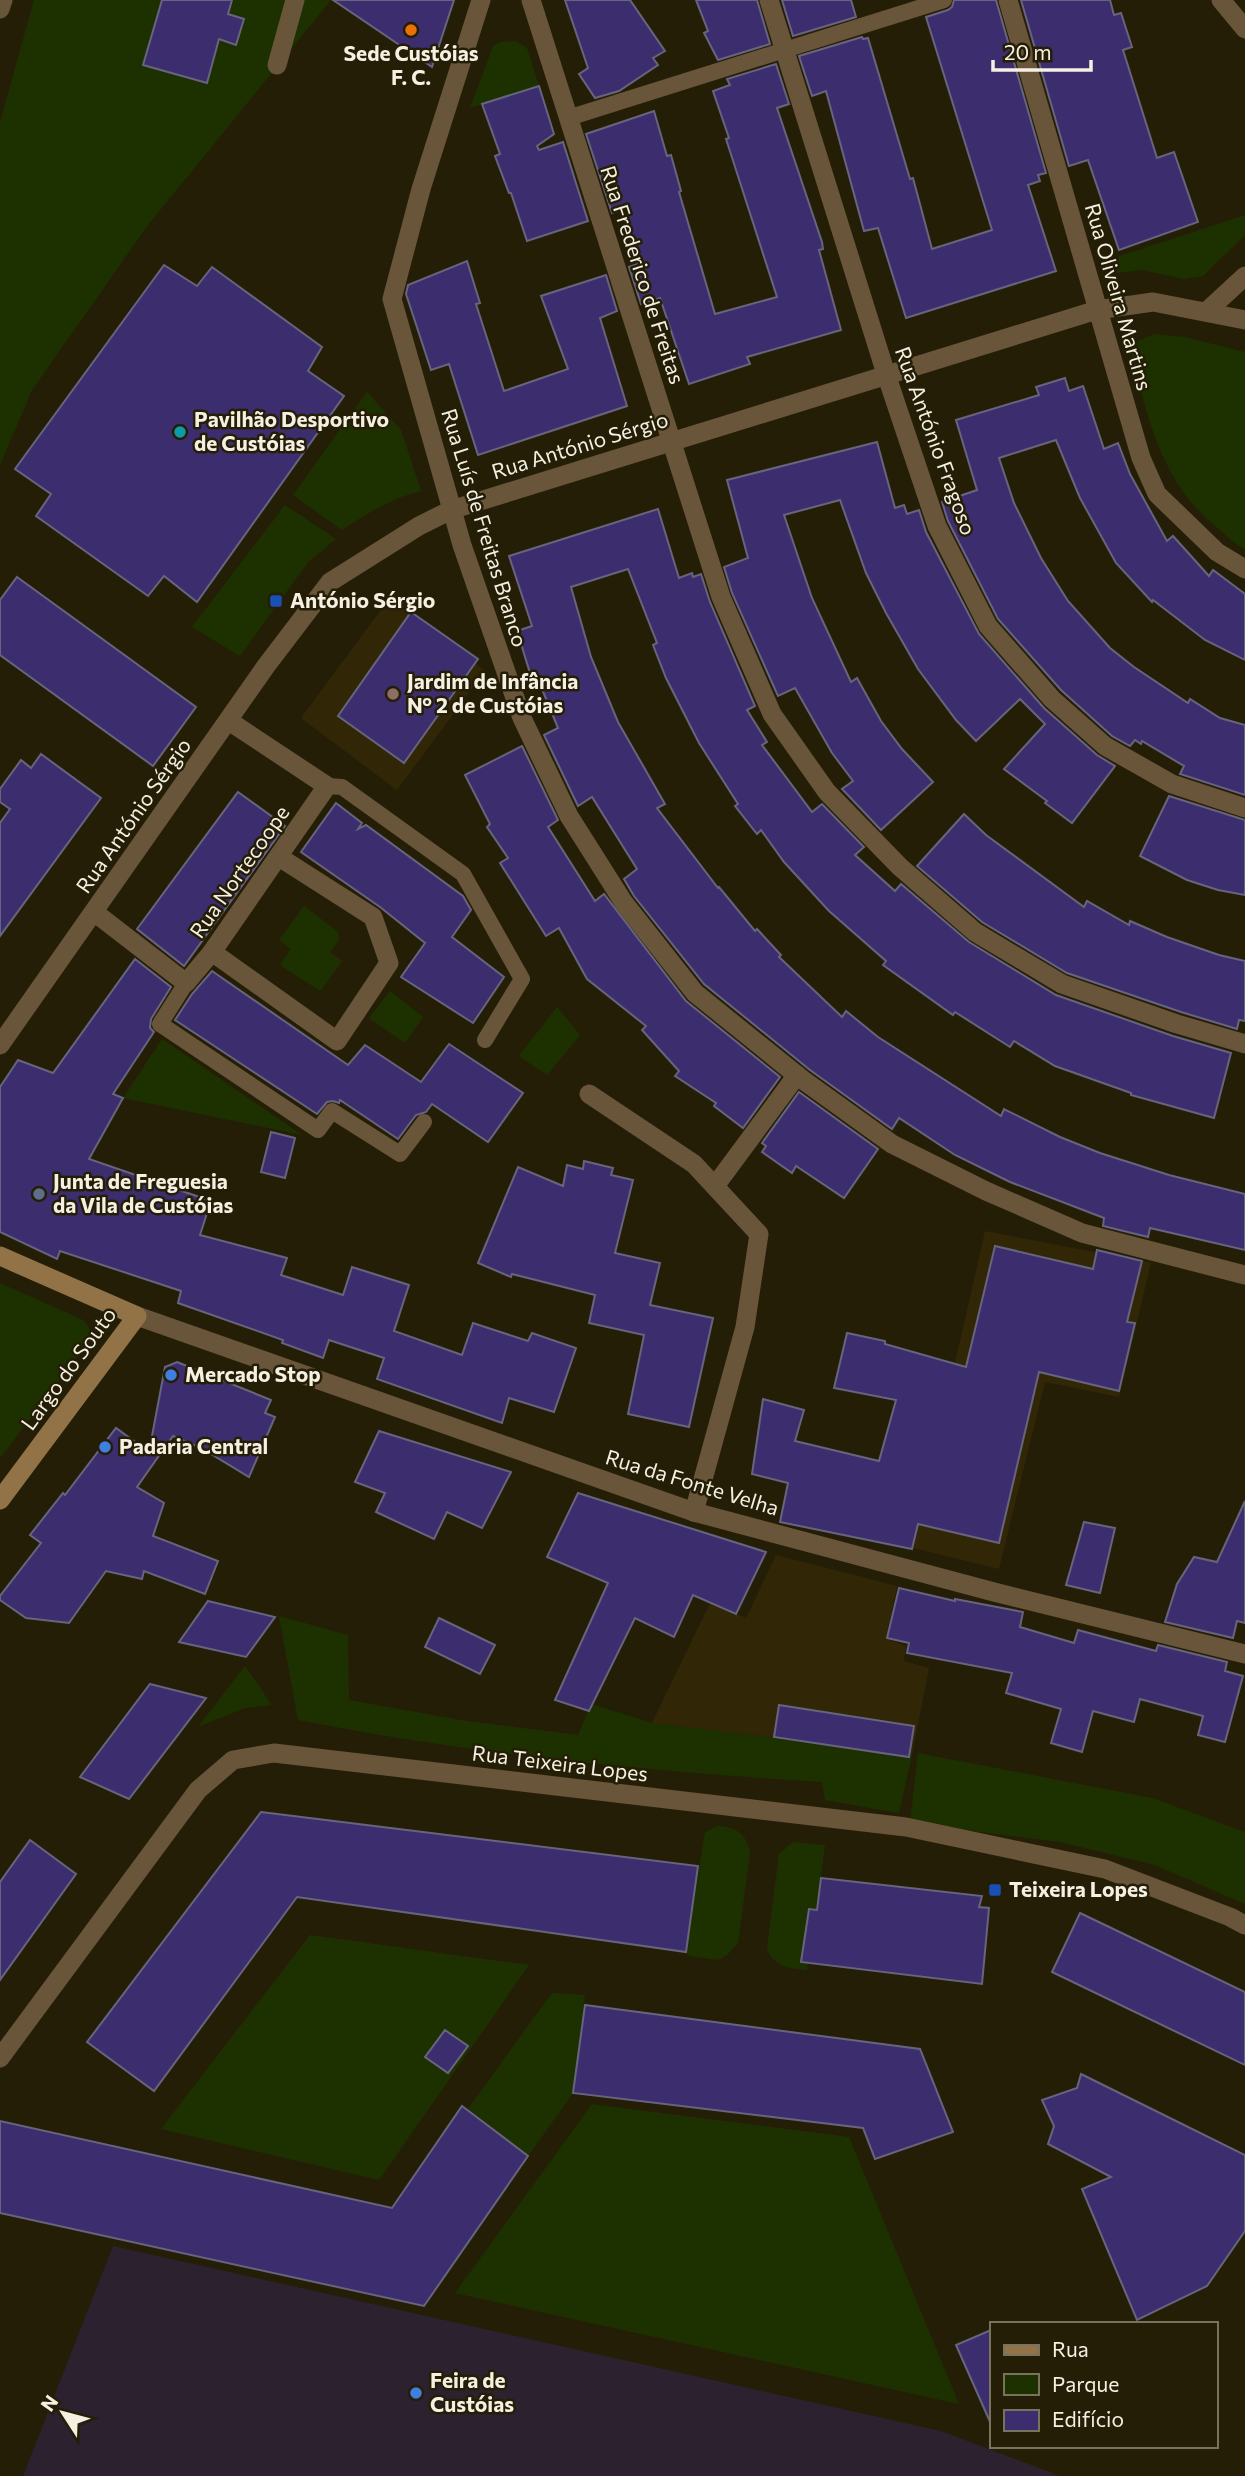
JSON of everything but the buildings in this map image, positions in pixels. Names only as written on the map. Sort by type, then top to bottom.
[{"type":"main road","name":"Largo do Souto","points":[[0,1256],[137,1316],[0,1500]]},
{"type":"street","points":[[0,9],[3,0]]},
{"type":"street","points":[[277,65],[295,0]]},
{"type":"street","name":"Rua Luís de Freitas Branco","points":[[481,0],[421,189],[392,299],[451,510],[523,718],[569,816],[624,903],[695,993],[797,1075],[891,1144],[1082,1233],[1245,1275]]},
{"type":"street","name":"Rua Frederico de Freitas","points":[[531,0],[722,597],[772,714],[827,792],[900,867],[975,932],[1062,985],[1245,1044]]},
{"type":"street","name":"Rua António Fragoso","points":[[769,0],[886,374],[937,526],[988,626],[1052,699],[1105,746],[1172,784],[1245,808]]},
{"type":"street","name":"Rua Oliveira Martins","points":[[1008,0],[1142,458],[1157,494],[1217,552],[1245,569]]},
{"type":"street","points":[[1221,0],[1245,29]]},
{"type":"street","points":[[1206,312],[1245,276]]},
{"type":"street","name":"Rua António Sérgio","points":[[0,1045],[266,666],[330,582],[419,526],[451,510],[1097,310],[1153,302],[1245,320]]},
{"type":"street","points":[[229,721],[327,786]]},
{"type":"street","name":"Rua Nortecoope","points":[[186,983],[212,952],[327,786]]},
{"type":"street","points":[[212,952],[337,1041],[388,962],[373,917],[279,857]]},
{"type":"street","points":[[94,912],[186,983]]},
{"type":"street","points":[[715,1186],[797,1075]]},
{"type":"street","points":[[589,1094],[694,1164],[759,1234],[745,1327],[694,1511]]},
{"type":"street","name":"Rua da Fonte Velha","points":[[137,1316],[694,1511],[994,1592],[1245,1654]]},
{"type":"street","name":"Rua Teixeira Lopes","points":[[0,2057],[198,1790],[233,1760],[274,1753],[906,1827],[1105,1869],[1245,1925]]},
{"type":"lane","points":[[568,118],[944,0]]},
{"type":"lane","points":[[327,786],[342,787],[463,874],[522,979],[485,1040]]},
{"type":"lane","points":[[186,983],[160,1024],[318,1130],[332,1111],[400,1154],[425,1122]]},
{"type":"shaded area","name":"Jardim de Infância Nº 2 de Custóias","points":[[389,599],[485,671],[397,790],[301,718]]},
{"type":"shaded area","points":[[985,1231],[1151,1263],[1119,1397],[1045,1382],[999,1569],[913,1548]]},
{"type":"shaded area","points":[[776,1555],[897,1586],[886,1639],[906,1646],[904,1661],[929,1668],[912,1755],[652,1723],[710,1603],[746,1618]]},
{"type":"shaded area","name":"Feira de Custóias","points":[[113,2246],[941,2431],[1060,2476],[23,2476]]},
{"type":"green space","points":[[34,0],[331,0],[148,225],[32,390],[0,465],[0,122]]},
{"type":"green space","points":[[515,41],[527,48],[539,86],[470,108],[493,46],[500,42]]},
{"type":"green space","points":[[1245,215],[1245,235],[1203,276],[1185,279],[1141,270],[1117,273],[1111,259]]},
{"type":"green space","points":[[1154,334],[1184,337],[1245,352],[1245,549],[1195,507],[1180,487],[1157,443],[1129,345]]},
{"type":"green space","points":[[367,392],[401,430],[421,491],[380,507],[342,530],[293,495]]},
{"type":"green space","points":[[285,505],[336,539],[308,562],[240,656],[192,627]]},
{"type":"green space","points":[[304,906],[338,932],[339,941],[330,952],[342,961],[320,991],[280,965],[291,949],[279,940]]},
{"type":"green space","points":[[390,991],[423,1017],[405,1043],[369,1018]]},
{"type":"green space","points":[[557,1007],[580,1035],[547,1075],[519,1056]]},
{"type":"green space","points":[[162,1039],[302,1135],[123,1098]]},
{"type":"green space","points":[[0,1283],[81,1319],[90,1333],[87,1344],[0,1458]]},
{"type":"green space","points":[[279,1616],[348,1635],[349,1700],[466,1721],[578,1735],[591,1704],[652,1723],[912,1755],[899,1813],[825,1800],[822,1782],[558,1760],[298,1720]]},
{"type":"green space","points":[[245,1666],[272,1705],[245,1708],[198,1727]]},
{"type":"green space","points":[[918,1753],[1152,1798],[1245,1832],[1245,1904],[1155,1865],[1060,1842],[910,1823]]},
{"type":"green space","points":[[718,1826],[740,1833],[750,1852],[738,1943],[718,1960],[689,1956],[686,1952],[705,1832]]},
{"type":"green space","points":[[793,1842],[825,1845],[817,1910],[809,1909],[801,1961],[808,1963],[807,1970],[778,1963],[767,1948],[779,1854]]},
{"type":"green space","points":[[310,1935],[529,1965],[379,2180],[161,2129]]},
{"type":"green space","points":[[552,1993],[585,1995],[573,2093],[528,2156],[467,2110]]},
{"type":"green space","points":[[592,2104],[849,2137],[959,2404],[455,2293]]},
{"type":"place","name":"Sede Custóias F. C.","points":[[411,30]]},
{"type":"place","name":"Pavilhão Desportivo de Custóias","points":[[180,432]]},
{"type":"place","name":"António Sérgio","points":[[276,601]]},
{"type":"place","name":"Jardim de Infância Nº 2 de Custóias","points":[[393,694]]},
{"type":"place","name":"Junta de Freguesia da Vila de Custóias","points":[[39,1194]]},
{"type":"place","name":"Mercado Stop","points":[[171,1375]]},
{"type":"place","name":"Padaria Central","points":[[105,1447]]},
{"type":"place","name":"Teixeira Lopes","points":[[995,1890]]},
{"type":"place","name":"Feira de Custóias","points":[[416,2393]]}]
